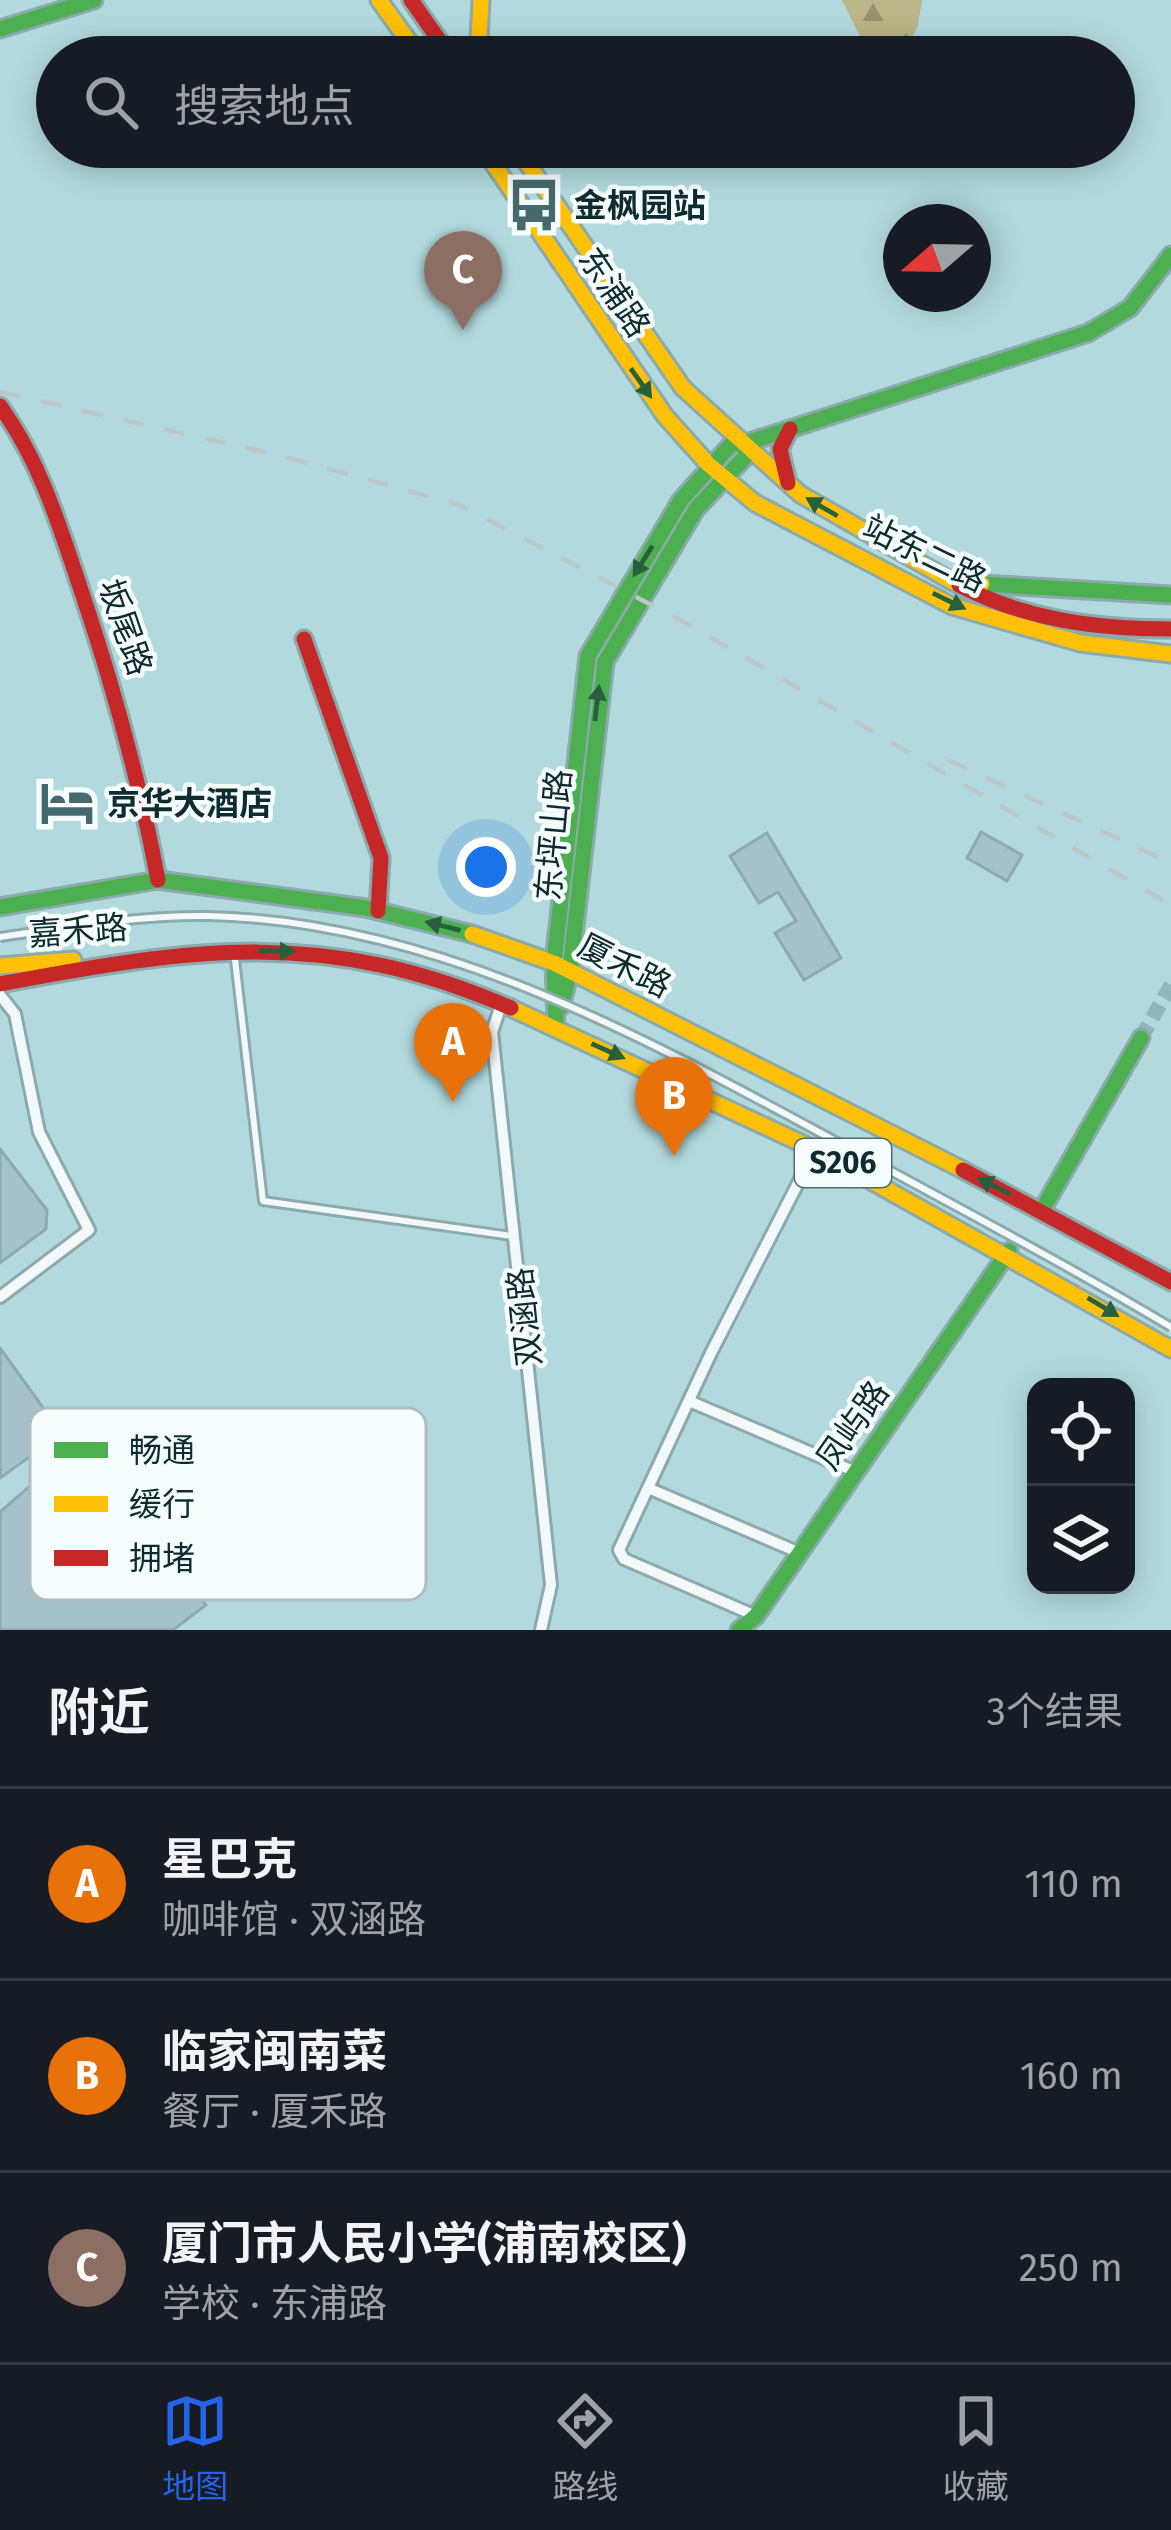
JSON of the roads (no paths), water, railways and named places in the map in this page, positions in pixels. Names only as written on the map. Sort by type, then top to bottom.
[{"type":"main road","points":[[0,29],[94,0]]},
{"type":"main road","points":[[379,0],[405,36]]},
{"type":"main road","points":[[411,0],[436,36]]},
{"type":"main road","points":[[479,36],[481,0]]},
{"type":"main road","name":"东浦路","points":[[496,168],[640,383],[729,482]]},
{"type":"main road","name":"东浦路","points":[[530,168],[682,388],[789,486],[980,597],[1059,620],[1171,629]]},
{"type":"main road","name":"东坪山路","points":[[556,1027],[588,656],[708,464],[741,446],[790,429],[1088,333],[1130,308],[1171,255]]},
{"type":"main road","name":"坂尾路","points":[[0,406],[27,449],[59,520],[121,706],[142,783],[158,880]]},
{"type":"main road","points":[[789,486],[780,460],[790,429]]},
{"type":"main road","name":"东坪山路","points":[[562,967],[604,662],[696,509],[729,482],[741,446]]},
{"type":"main road","name":"站东二路","points":[[729,482],[755,503],[952,606],[1080,643],[1171,654]]},
{"type":"main road","points":[[953,582],[1171,595]]},
{"type":"main road","points":[[304,639],[381,857],[378,911]]},
{"type":"main road","name":"厦禾路","points":[[0,907],[158,880],[378,911],[457,929],[562,967],[1042,1210],[1171,1282]]},
{"type":"main road","name":"S206","points":[[0,984],[160,954],[233,950],[318,951],[389,964],[556,1027],[816,1148],[1009,1251],[1171,1348]]},
{"type":"main road","name":"嘉禾路","points":[[0,966],[160,954]]},
{"type":"main road","points":[[1042,1210],[1141,1038]]},
{"type":"main road","name":"凤屿路","points":[[740,1630],[762,1623],[800,1553],[1009,1251]]},
{"type":"street","points":[[0,994],[15,1014],[39,1132],[89,1230],[0,1297]]},
{"type":"street","name":"双涵路","points":[[500,1005],[492,1032],[551,1585],[542,1630]]},
{"type":"street","points":[[762,1623],[624,1559],[619,1550],[688,1401],[816,1148]]},
{"type":"street","points":[[688,1401],[856,1472]]},
{"type":"street","points":[[648,1489],[800,1553]]},
{"type":"lane","points":[[0,937],[108,921],[209,916],[298,925],[394,944],[523,984],[787,1115],[1171,1327]]},
{"type":"lane","points":[[233,950],[263,1201],[515,1236]]},
{"type":"tunnel","points":[[1141,1038],[1171,985]]},
{"type":"railway","points":[[0,392],[278,455],[460,505],[686,623],[1171,905]]},
{"type":"railway","points":[[948,760],[1171,863]]},
{"type":"place","name":"金枫园站","points":[[534,205]]},
{"type":"place","name":"厦门市人民小学(浦南校区)","points":[[463,330]]},
{"type":"place","name":"京华大酒店","points":[[67,803]]},
{"type":"place","name":"星巴克","points":[[453,1102]]},
{"type":"place","name":"临家闽南菜","points":[[674,1156]]}]
